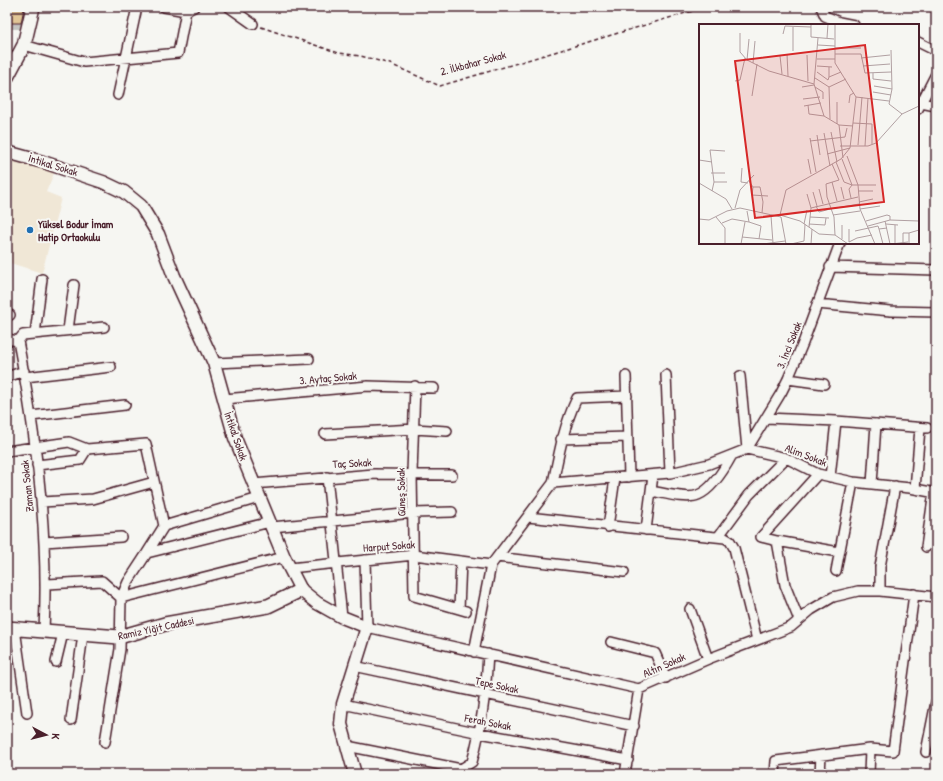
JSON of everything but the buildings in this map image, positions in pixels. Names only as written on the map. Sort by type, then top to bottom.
[{"type":"main road","points":[[7,77],[24,45],[33,7]]},
{"type":"main road","name":"Ramiz Yiğit Caddesi","points":[[11,628],[119,637],[165,624],[268,606],[301,590]]},
{"type":"street","points":[[118,95],[137,7]]},
{"type":"street","points":[[24,45],[84,62],[178,53],[190,9],[164,7]]},
{"type":"street","points":[[229,7],[253,24]]},
{"type":"street","points":[[821,7],[825,16],[839,22],[849,24]]},
{"type":"street","points":[[919,42],[936,51]]},
{"type":"street","points":[[936,74],[919,106],[936,106]]},
{"type":"street","name":"İntikal Sokak","points":[[7,152],[50,164],[103,182],[124,192],[141,206],[158,234],[174,276],[214,363],[235,438],[287,563],[301,590],[317,603],[342,617],[367,627]]},
{"type":"street","name":"3. İnci Sokak","points":[[747,449],[788,379],[840,244]]},
{"type":"street","points":[[830,268],[936,270]]},
{"type":"street","points":[[35,334],[42,279]]},
{"type":"street","points":[[68,330],[74,286]]},
{"type":"street","points":[[817,304],[936,312]]},
{"type":"street","points":[[7,339],[18,342],[23,335],[104,327]]},
{"type":"street","name":"Zaman Sokak","points":[[18,342],[36,447],[42,502],[47,584],[44,630]]},
{"type":"street","points":[[214,363],[308,359]]},
{"type":"street","points":[[7,377],[24,374],[111,367]]},
{"type":"street","points":[[666,375],[670,473]]},
{"type":"street","points":[[626,376],[629,478]]},
{"type":"street","points":[[553,483],[629,478],[670,473],[709,464],[747,449],[740,376]]},
{"type":"street","points":[[788,379],[824,384]]},
{"type":"street","name":"3. Aytaç Sokak","points":[[224,399],[368,386],[415,386],[434,388]]},
{"type":"street","name":"Güneş Sokak","points":[[415,386],[412,473],[414,596],[463,610],[462,562]]},
{"type":"street","points":[[474,652],[490,566],[553,483],[561,439],[568,416],[577,398],[627,396]]},
{"type":"street","points":[[31,416],[126,405]]},
{"type":"street","points":[[766,418],[836,421],[924,428],[915,488]]},
{"type":"street","points":[[830,477],[836,421]]},
{"type":"street","points":[[872,484],[876,424]]},
{"type":"street","points":[[325,434],[414,429],[447,431]]},
{"type":"street","points":[[561,439],[628,436]]},
{"type":"street","points":[[7,451],[69,442],[87,449],[146,444],[164,526]]},
{"type":"street","points":[[38,465],[80,460],[87,449]]},
{"type":"street","name":"Alim Sokak","points":[[747,449],[786,458],[818,474],[830,477],[853,482],[915,488],[935,492]]},
{"type":"street","points":[[651,492],[685,497],[698,496],[720,477],[732,455]]},
{"type":"street","points":[[718,537],[749,495],[786,458]]},
{"type":"street","name":"Taç Sokak","points":[[253,484],[327,476],[412,473],[452,476]]},
{"type":"street","points":[[818,474],[761,537],[839,552]]},
{"type":"street","points":[[646,530],[653,475]]},
{"type":"street","points":[[327,476],[342,617]]},
{"type":"street","points":[[608,526],[615,478]]},
{"type":"street","points":[[42,502],[93,499],[154,482]]},
{"type":"street","points":[[836,570],[853,482]]},
{"type":"street","points":[[880,590],[880,567],[895,486]]},
{"type":"street","points":[[926,547],[935,492]]},
{"type":"street","points":[[105,742],[120,649],[119,637],[121,598],[128,582],[164,526],[259,498]]},
{"type":"street","points":[[147,554],[271,525],[413,513],[452,512]]},
{"type":"street","points":[[528,517],[718,537],[730,541],[734,548],[756,640]]},
{"type":"street","points":[[44,542],[122,537]]},
{"type":"street","points":[[778,541],[784,585],[799,620]]},
{"type":"street","name":"Harput Sokak","points":[[121,598],[287,563],[336,563],[414,555],[490,566]]},
{"type":"street","points":[[497,557],[624,572]]},
{"type":"street","points":[[355,774],[341,724],[343,704],[367,627],[365,560]]},
{"type":"street","points":[[47,584],[102,581],[121,598]]},
{"type":"street","name":"Altın Sokak","points":[[367,627],[488,654],[576,676],[639,689],[708,659],[791,627],[833,597],[858,591],[880,590],[936,597]]},
{"type":"street","points":[[775,774],[776,761],[870,749],[893,751],[914,594]]},
{"type":"street","points":[[690,609],[708,659]]},
{"type":"street","points":[[11,628],[27,713]]},
{"type":"street","points":[[56,662],[63,633]]},
{"type":"street","points":[[71,720],[83,635]]},
{"type":"street","points":[[611,642],[655,653],[666,678]]},
{"type":"street","points":[[347,746],[461,769],[472,762],[480,733],[486,694],[488,654]]},
{"type":"street","name":"Tepe Sokak","points":[[354,666],[634,726]]},
{"type":"street","points":[[625,774],[639,689]]},
{"type":"street","points":[[926,752],[936,702]]},
{"type":"street","name":"Ferah Sokak","points":[[343,704],[480,733],[628,760]]},
{"type":"street","points":[[869,774],[870,749]]},
{"type":"street","points":[[820,774],[822,755]]},
{"type":"path","name":"2. İlkbahar Sokak","points":[[253,24],[339,54],[361,56],[390,64],[440,86],[706,7]]},
{"type":"shaded area","name":"Yüksel Bodur İmam Hatip Ortaokulu","points":[[7,158],[55,171],[46,192],[61,198],[42,273],[7,262]]},
{"type":"place","name":"Yüksel Bodur İmam Hatip Ortaokulu","points":[[30,230]]}]
